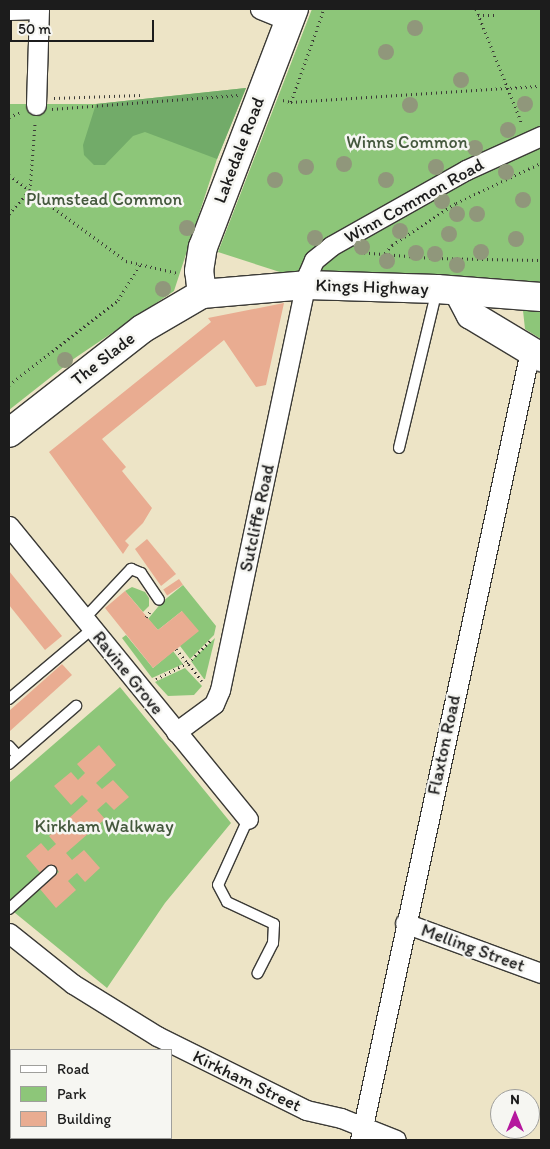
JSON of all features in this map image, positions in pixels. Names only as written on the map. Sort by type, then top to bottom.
[{"type":"street","points":[[9,10],[39,9],[36,102]]},
{"type":"street","points":[[260,9],[291,15]]},
{"type":"street","name":"Lakedale Road","points":[[202,294],[199,271],[203,247],[291,15]]},
{"type":"street","name":"Winn Common Road","points":[[306,285],[314,260],[331,246],[466,170],[535,138]]},
{"type":"street","name":"Kings Highway","points":[[202,294],[306,285],[448,290],[541,297]]},
{"type":"street","name":"Sutcliffe Road","points":[[176,732],[214,704],[220,690],[306,285]]},
{"type":"street","points":[[448,290],[472,315],[536,354]]},
{"type":"street","name":"The Slade","points":[[9,433],[142,329],[202,294]]},
{"type":"street","name":"Flaxton Road","points":[[362,1134],[405,923],[536,354]]},
{"type":"street","name":"Ravine Grove","points":[[9,526],[248,819]]},
{"type":"street","name":"Melling Street","points":[[405,923],[541,973]]},
{"type":"street","name":"Kirkham Street","points":[[9,933],[73,984],[157,1036],[306,1110],[341,1118],[362,1134],[396,1140]]},
{"type":"lane","points":[[399,448],[448,290]]},
{"type":"lane","points":[[9,699],[88,624],[131,569],[141,573],[160,600]]},
{"type":"lane","points":[[9,764],[76,706]]},
{"type":"lane","points":[[9,746],[18,756]]},
{"type":"lane","points":[[248,819],[218,885],[227,902],[274,924],[273,943],[258,974]]},
{"type":"lane","points":[[9,909],[51,871]]},
{"type":"path","points":[[291,102],[324,9]]},
{"type":"path","points":[[476,9],[508,90],[535,138]]},
{"type":"path","points":[[478,15],[494,15]]},
{"type":"path","points":[[60,110],[261,94],[291,102],[508,90],[541,86]]},
{"type":"path","points":[[9,214],[30,190],[36,102],[140,95]]},
{"type":"path","points":[[385,253],[392,245],[456,203],[541,163]]},
{"type":"path","points":[[9,175],[126,261],[180,274]]},
{"type":"path","points":[[331,246],[432,258],[541,260]]},
{"type":"path","points":[[9,385],[118,300],[140,264]]},
{"type":"path","points":[[151,681],[188,663],[216,635]]},
{"type":"path","points":[[176,649],[207,688]]},
{"type":"green space","name":"Winns Common","points":[[312,9],[541,9],[541,339],[525,329],[520,283],[283,273],[218,252]]},
{"type":"green space","name":"Plumstead Common","points":[[246,88],[217,159],[174,291],[75,358],[9,410],[9,104],[96,104]]},
{"type":"green space","points":[[246,88],[217,159],[145,132],[133,136],[105,165],[94,165],[84,155],[83,145],[96,104]]},
{"type":"green space","points":[[183,585],[216,626],[214,635],[190,659],[180,646],[182,611],[158,630],[148,619],[162,602]]},
{"type":"green space","points":[[132,587],[145,592],[149,598],[149,606],[143,612],[125,591]]},
{"type":"green space","points":[[126,635],[153,668],[173,651],[183,664],[152,678],[122,638]]},
{"type":"green space","points":[[215,638],[205,679],[204,679],[191,661]]},
{"type":"green space","points":[[185,668],[202,686],[194,695],[168,696],[155,682]]},
{"type":"green space","name":"Kirkham Walkway","points":[[120,687],[231,823],[165,903],[107,988],[9,908],[9,783]]},
{"type":"building","points":[[284,303],[266,385],[256,387],[224,340],[102,439],[126,467],[122,471],[152,508],[143,523],[125,541],[129,545],[123,554],[49,452],[211,322],[208,318]]},
{"type":"building","points":[[147,539],[176,574],[161,586],[135,549]]},
{"type":"building","points":[[9,571],[62,636],[45,650],[9,605]]},
{"type":"building","points":[[179,579],[183,585],[167,595],[163,590]]},
{"type":"building","points":[[125,591],[158,630],[182,611],[199,631],[153,668],[105,608]]},
{"type":"building","points":[[62,664],[72,675],[10,731],[9,711]]},
{"type":"building","points":[[99,745],[116,765],[96,783],[102,789],[113,780],[129,797],[114,810],[106,802],[97,810],[105,819],[66,853],[72,860],[84,850],[100,868],[85,882],[77,873],[68,881],[76,890],[56,908],[40,889],[59,872],[53,865],[42,875],[26,856],[41,843],[48,851],[56,844],[49,836],[88,801],[82,795],[71,805],[54,786],[71,772],[78,780],[85,773],[77,764]]}]
